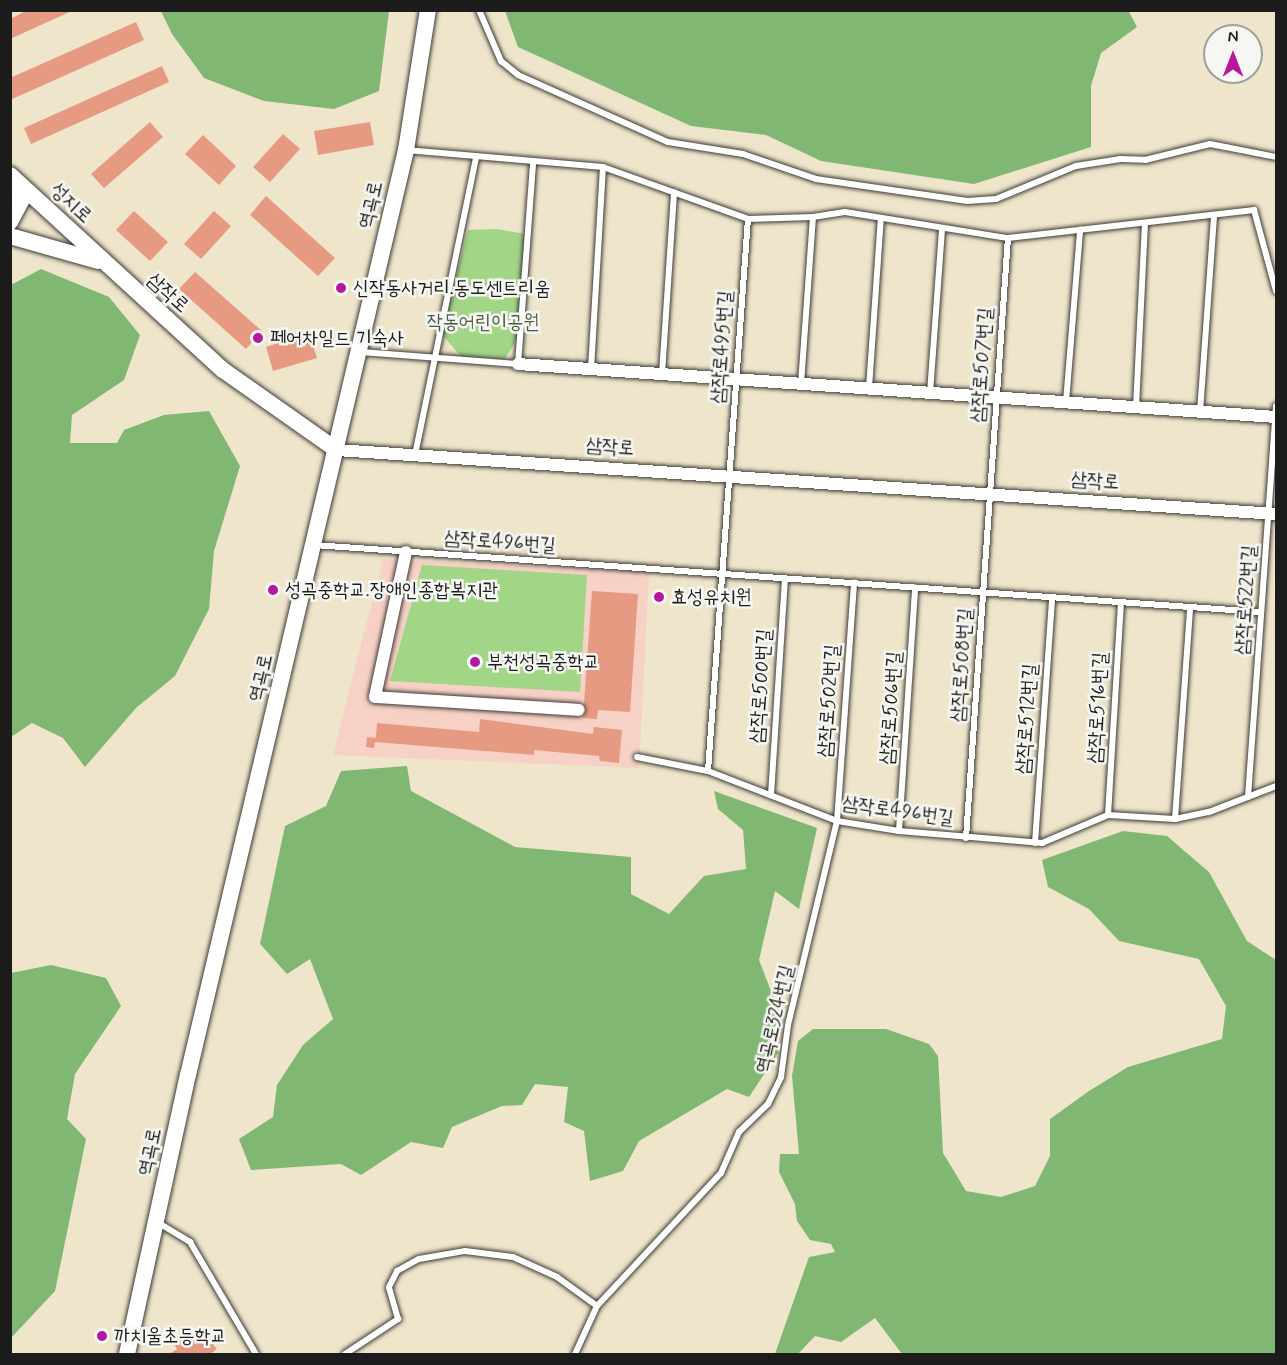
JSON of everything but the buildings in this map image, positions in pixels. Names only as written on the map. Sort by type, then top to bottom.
[{"type":"street","name":"역곡로","points":[[127,1354],[406,150],[428,10]]},
{"type":"street","points":[[10,222],[21,201],[12,176]]},
{"type":"street","name":"성지로","points":[[12,176],[102,262]]},
{"type":"street","name":"삼작로","points":[[10,236],[102,262],[223,370],[337,450],[1273,514]]},
{"type":"street","points":[[518,364],[1136,408],[1200,412],[1276,412]]},
{"type":"street","points":[[406,552],[375,697],[579,710]]},
{"type":"lane","points":[[479,10],[501,62],[518,75],[668,142],[743,154],[816,179],[967,201],[996,199],[1076,166],[1145,160],[1210,144],[1276,157]]},
{"type":"lane","points":[[406,150],[476,159],[603,167],[748,219],[813,217],[845,212],[1008,238],[1254,210],[1276,291]]},
{"type":"lane","points":[[415,455],[432,359],[476,159]]},
{"type":"lane","points":[[358,352],[518,364],[533,163]]},
{"type":"lane","points":[[591,370],[603,167]]},
{"type":"lane","points":[[662,374],[674,192]]},
{"type":"lane","points":[[1200,412],[1214,215]]},
{"type":"lane","points":[[801,384],[813,217]]},
{"type":"lane","points":[[869,389],[881,218]]},
{"type":"lane","name":"삼작로495번길","points":[[729,477],[748,219]]},
{"type":"lane","points":[[1136,408],[1145,223]]},
{"type":"lane","points":[[930,393],[942,228]]},
{"type":"lane","points":[[1066,403],[1080,230]]},
{"type":"lane","name":"삼작로507번길","points":[[989,495],[1008,238]]},
{"type":"lane","name":"삼작로522번길","points":[[1248,798],[1261,612],[1273,514],[1276,412]]},
{"type":"lane","points":[[708,771],[729,477]]},
{"type":"lane","name":"삼작로508번길","points":[[966,838],[989,495]]},
{"type":"lane","name":"삼작로496번길","points":[[314,545],[1261,612]]},
{"type":"lane","name":"삼작로500번길","points":[[771,795],[785,579]]},
{"type":"lane","name":"삼작로502번길","points":[[837,821],[854,583]]},
{"type":"lane","name":"삼작로506번길","points":[[899,831],[915,588]]},
{"type":"lane","name":"삼작로512번길","points":[[1035,843],[1052,598]]},
{"type":"lane","name":"삼작로516번길","points":[[1108,815],[1120,603]]},
{"type":"lane","points":[[1175,819],[1190,608]]},
{"type":"lane","name":"삼작로496번길","points":[[638,757],[708,771],[837,821],[899,831],[1035,843],[1042,843],[1108,815],[1175,819],[1248,798],[1276,786]]},
{"type":"lane","name":"역곡로324번길","points":[[575,1354],[597,1306],[721,1173],[739,1132],[768,1104],[781,1077],[788,1025],[837,821]]},
{"type":"lane","points":[[156,1222],[190,1242],[256,1354]]},
{"type":"lane","points":[[345,1354],[398,1319],[389,1287],[397,1271],[419,1259],[465,1251],[513,1257],[557,1277],[597,1306]]},
{"type":"shaded area","points":[[383,559],[649,572],[639,768],[333,755]]},
{"type":"green space","points":[[1128,10],[1137,27],[1101,53],[1091,86],[1091,147],[974,184],[821,161],[766,135],[691,126],[518,47],[505,11]]},
{"type":"green space","points":[[161,11],[389,11],[379,91],[334,109],[264,101],[204,78],[172,34]]},
{"type":"green space","name":"작동어린이공원","points":[[497,229],[525,234],[518,337],[505,359],[461,357],[442,334],[468,230]]},
{"type":"green space","points":[[41,269],[109,297],[140,335],[124,380],[72,415],[70,443],[117,443],[124,430],[164,415],[209,411],[240,466],[214,551],[209,609],[175,676],[136,708],[85,767],[63,738],[32,723],[11,737],[11,285]]},
{"type":"green space","points":[[422,565],[587,575],[580,692],[390,681]]},
{"type":"green space","points":[[407,766],[411,791],[515,847],[631,857],[631,894],[669,914],[704,876],[746,869],[743,830],[718,809],[714,791],[817,828],[799,909],[775,891],[759,960],[774,999],[778,1053],[749,1097],[727,1089],[639,1141],[623,1171],[590,1181],[584,1131],[564,1122],[568,1087],[535,1084],[522,1105],[502,1106],[452,1127],[443,1148],[411,1142],[361,1175],[341,1164],[251,1170],[239,1139],[273,1117],[277,1085],[303,1045],[333,1019],[310,959],[287,974],[260,944],[285,826],[326,806],[341,771]]},
{"type":"green space","points":[[1123,831],[1167,836],[1209,872],[1247,941],[1276,960],[1276,1354],[902,1354],[875,1318],[841,1342],[815,1336],[798,1354],[775,1354],[809,1257],[835,1252],[831,1244],[810,1240],[797,1221],[795,1204],[779,1172],[780,1154],[799,1154],[792,1076],[798,1041],[813,1029],[886,1029],[929,1044],[938,1056],[943,1153],[966,1191],[1001,1197],[1035,1186],[1050,1156],[1050,1119],[1089,1091],[1128,1067],[1222,1039],[1226,1006],[1199,959],[1119,941],[1089,909],[1048,887],[1042,860]]},
{"type":"green space","points":[[51,965],[106,978],[121,1006],[75,1074],[67,1119],[86,1139],[55,1291],[11,1338],[11,973]]},
{"type":"place","name":"신작동사거리.동도센트리움","points":[[341,288]]},
{"type":"place","name":"페어차일드 기숙사","points":[[258,338]]},
{"type":"place","name":"성곡중학교.장애인종합복지관","points":[[273,590]]},
{"type":"place","name":"효성유치원","points":[[659,597]]},
{"type":"place","name":"부천성곡중학교","points":[[475,662]]},
{"type":"place","name":"까치울초등학교","points":[[102,1336]]}]
